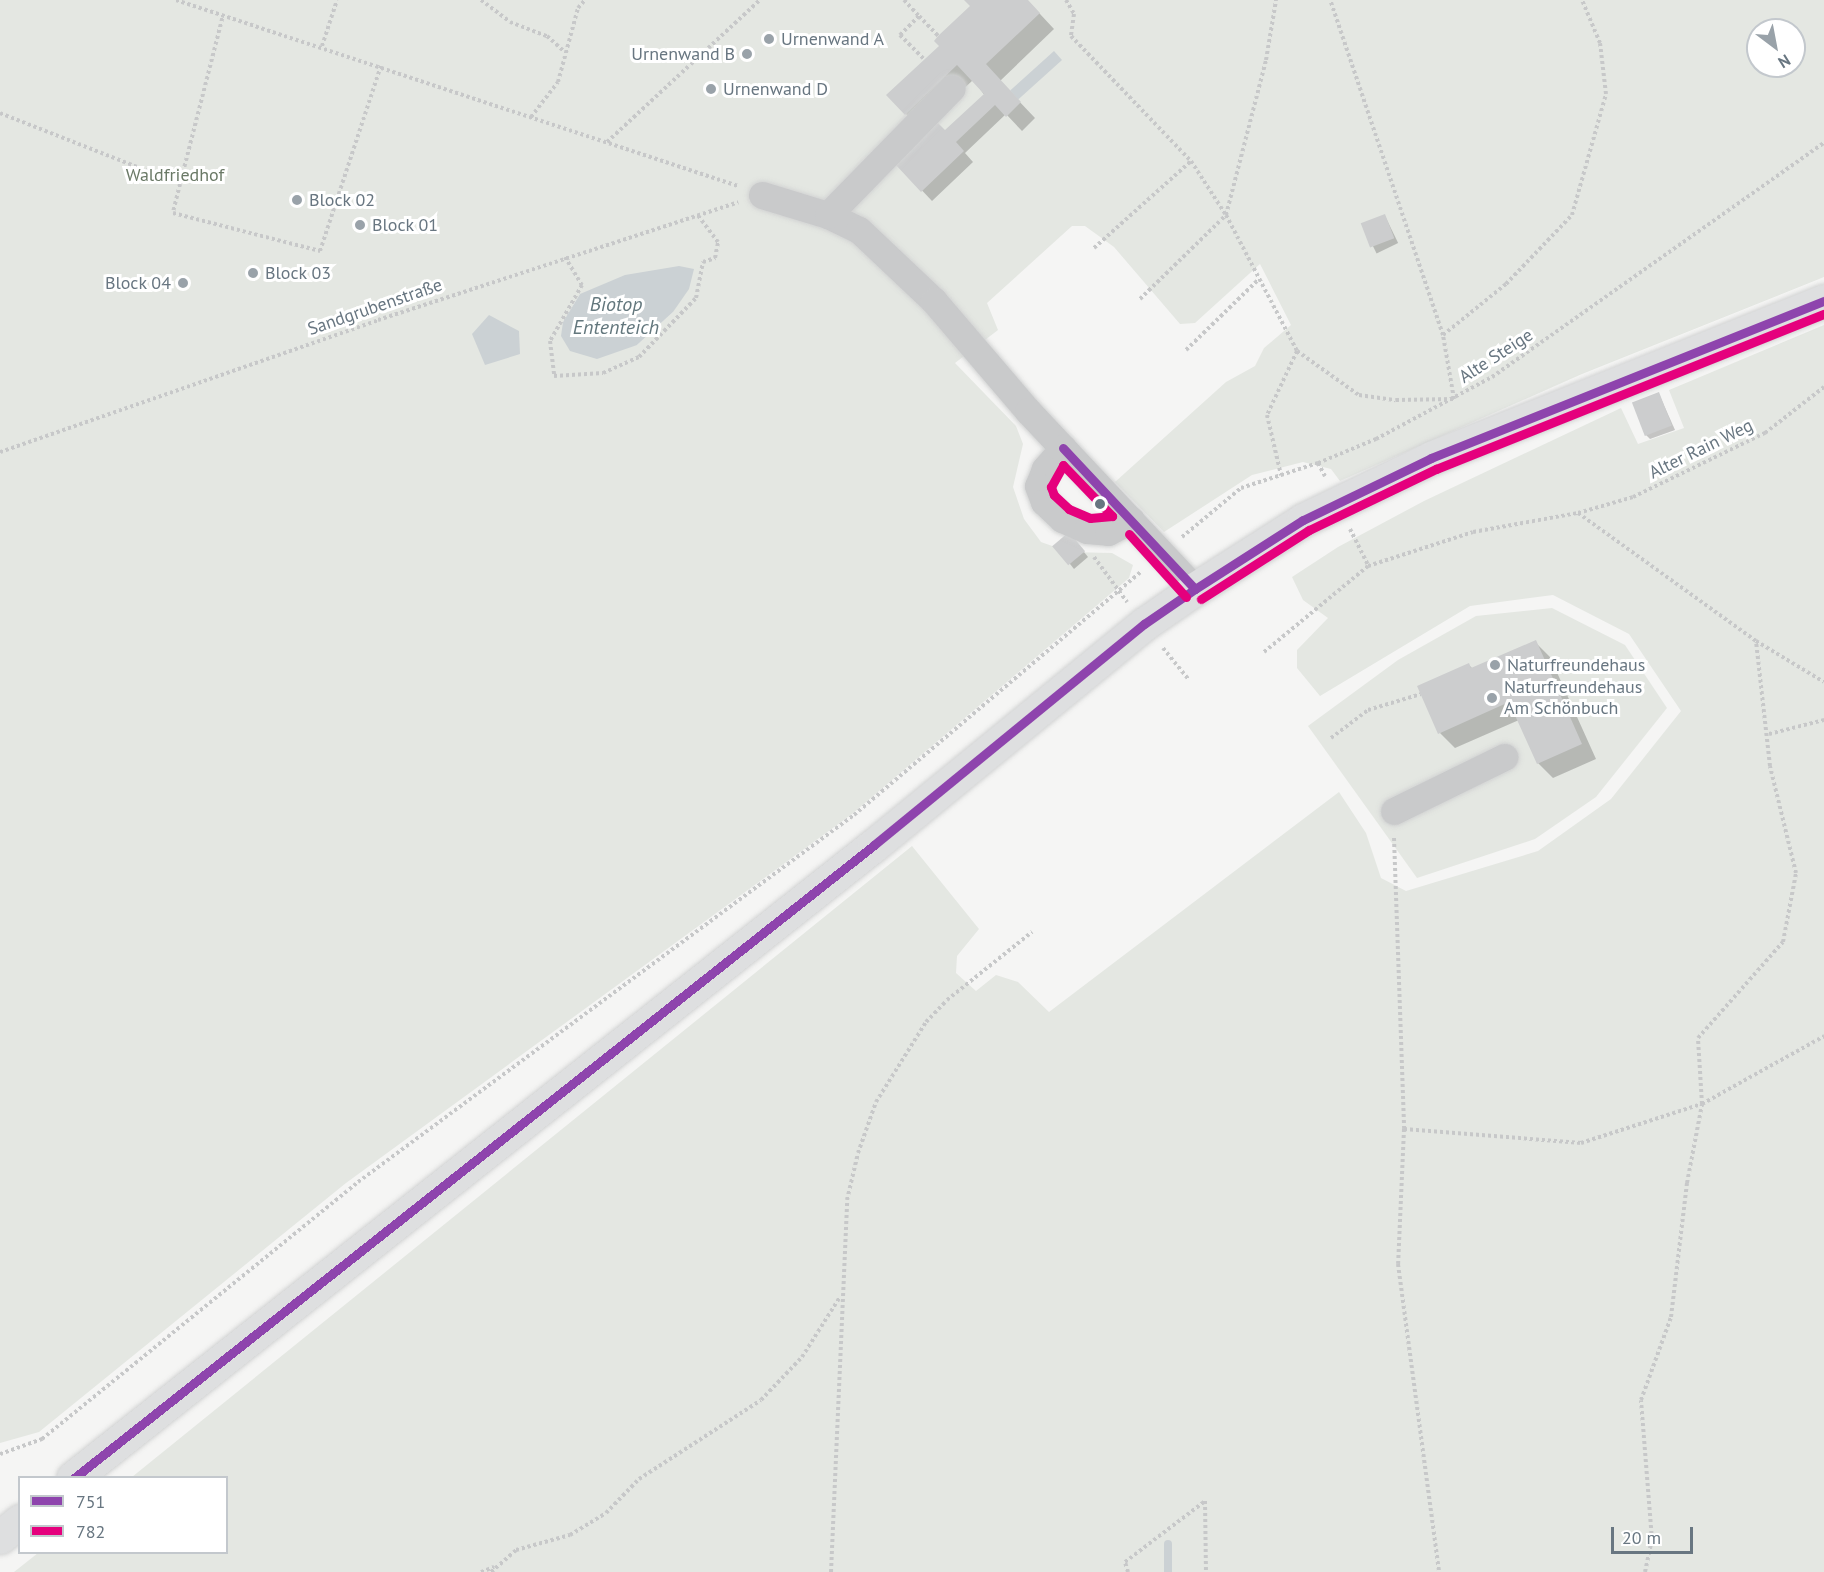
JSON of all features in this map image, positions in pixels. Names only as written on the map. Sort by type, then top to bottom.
[{"type":"main road","points":[[76,1476],[874,845],[1144,624],[1338,502],[1431,458],[1824,301]]},
{"type":"main road","points":[[0,1537],[18,1523]]},
{"type":"lane","points":[[828,215],[952,88]]},
{"type":"lane","points":[[762,195],[828,215],[859,230],[934,301],[1063,448],[1163,552],[1195,590]]},
{"type":"lane","points":[[1063,448],[1050,461],[1038,486],[1044,502],[1062,519],[1087,530],[1108,532],[1131,520]]},
{"type":"lane","points":[[1394,811],[1504,757]]},
{"type":"path","points":[[176,0],[194,3],[223,15],[322,46],[762,195]]},
{"type":"path","points":[[322,46],[337,0]]},
{"type":"path","points":[[481,0],[510,22],[547,36],[565,52]]},
{"type":"path","points":[[531,117],[558,82],[578,8],[585,0]]},
{"type":"path","points":[[606,143],[760,0]]},
{"type":"path","points":[[904,0],[938,36]]},
{"type":"path","points":[[1065,0],[1074,14],[1071,36],[1191,161],[1226,215],[1297,351],[1359,395],[1396,400],[1454,399],[1443,335],[1330,0]]},
{"type":"path","points":[[1140,299],[1226,215],[1266,60],[1276,0]]},
{"type":"path","points":[[1443,335],[1506,284],[1572,215],[1605,94],[1600,43],[1582,0]]},
{"type":"path","points":[[223,15],[173,213],[320,251],[381,66]]},
{"type":"path","points":[[919,16],[900,34],[924,59]]},
{"type":"path","points":[[0,113],[180,184]]},
{"type":"path","name":"Alte Steige","points":[[1163,552],[1241,488],[1376,439],[1492,377],[1647,271],[1824,143]]},
{"type":"path","points":[[1094,248],[1191,161]]},
{"type":"path","name":"Sandgrubenstraße","points":[[0,452],[566,257],[762,195]]},
{"type":"path","points":[[566,257],[582,285],[550,340],[554,376],[603,373],[639,357],[696,298],[703,262],[715,258],[718,242],[698,214]]},
{"type":"path","points":[[1186,350],[1258,280]]},
{"type":"path","points":[[1281,475],[1267,415],[1297,351]]},
{"type":"path","name":"Alter Rain Weg","points":[[1368,566],[1473,532],[1578,513],[1633,497],[1715,460],[1765,433],[1824,387]]},
{"type":"path","points":[[1264,652],[1368,566],[1338,502]]},
{"type":"path","points":[[1578,513],[1756,640],[1824,682]]},
{"type":"path","points":[[0,1454],[42,1439],[358,1182],[854,815],[1120,592]]},
{"type":"path","points":[[1645,1572],[1652,1540],[1641,1400],[1671,1317],[1686,1183],[1701,1104],[1698,1038],[1784,942],[1796,873],[1770,766],[1769,734],[1756,640]]},
{"type":"path","points":[[1331,738],[1368,710],[1421,694]]},
{"type":"path","points":[[1769,734],[1824,720]]},
{"type":"path","points":[[1394,811],[1404,1129],[1398,1264],[1438,1572]]},
{"type":"path","points":[[831,1572],[841,1296],[847,1200],[876,1102],[906,1050],[940,1007],[1032,932]]},
{"type":"path","points":[[1404,1129],[1581,1143],[1701,1104],[1824,1036]]},
{"type":"path","points":[[481,1572],[494,1567],[516,1550],[570,1535],[606,1513],[639,1479],[761,1400],[802,1357],[841,1296]]},
{"type":"path","points":[[1128,1572],[1125,1562],[1205,1501],[1206,1572]]},
{"type":"path","points":[[491,1572],[494,1567]]},
{"type":"green space","name":"Waldfriedhof","points":[[0,0],[1824,0],[1824,277],[1582,374],[1340,481],[1331,469],[1303,462],[1252,475],[1164,532],[1115,482],[1226,382],[1255,366],[1264,348],[1291,325],[1260,264],[1195,323],[1180,324],[1114,247],[1085,226],[1072,226],[987,303],[998,330],[955,363],[1016,426],[1023,444],[1013,487],[1024,519],[1041,542],[1069,552],[1112,553],[1133,565],[1129,578],[852,814],[346,1183],[39,1432],[0,1443]],"holes":[[[580,294],[673,312],[637,345],[563,322]]]},
{"type":"green space","points":[[1824,325],[1824,1572],[14,1572],[37,1554],[228,1554],[228,1476],[133,1476],[912,846],[979,929],[957,956],[956,973],[976,991],[996,975],[1018,982],[1049,1012],[1339,792],[1366,833],[1381,878],[1406,891],[1538,851],[1611,799],[1681,711],[1629,634],[1553,595],[1470,606],[1320,696],[1297,668],[1297,650],[1328,618],[1303,600],[1292,577],[1338,547],[1424,501],[1621,408],[1638,444],[1684,428],[1669,390]]},
{"type":"green space","points":[[1552,608],[1625,645],[1667,708],[1596,797],[1535,839],[1417,878],[1308,726],[1398,660],[1476,616]]},
{"type":"water","points":[[1054,51],[1062,60],[1018,99],[1010,90]]},
{"type":"water","name":"Biotop Ententeich","points":[[679,266],[694,269],[689,289],[673,312],[637,345],[597,359],[570,351],[561,336],[563,322],[580,294],[625,275]]},
{"type":"water","points":[[489,315],[519,331],[520,354],[485,365],[472,334]]},
{"type":"building","points":[[964,0],[1028,0],[1040,13],[986,64],[1021,102],[1006,117],[995,105],[956,142],[964,151],[921,192],[895,164],[938,123],[945,130],[984,94],[957,65],[905,115],[886,95],[939,46],[934,41],[970,6]]},
{"type":"building","points":[[1385,214],[1394,238],[1370,248],[1361,223]]},
{"type":"building","points":[[1659,392],[1672,426],[1645,436],[1632,402]]},
{"type":"building","points":[[1069,532],[1085,551],[1068,565],[1052,546]]},
{"type":"building","name":"Naturfreundehaus Am Schönbuch","points":[[1536,640],[1582,744],[1537,764],[1509,702],[1438,734],[1417,686],[1469,663],[1471,668]]},
{"type":"waterway","points":[[1168,1544],[1168,1572]]},
{"type":"transit line","name":"751","points":[[77,1476],[874,845],[1144,624],[1195,589],[1303,520],[1431,458],[1824,301]]},
{"type":"transit line","name":"782","points":[[1201,599],[1309,530],[1436,469],[1824,314]]},
{"type":"transit line","name":"751","points":[[1063,448],[1195,589]]},
{"type":"transit line","name":"782","points":[[1063,465],[1112,516],[1090,518],[1069,509],[1054,495],[1051,487],[1063,465]]},
{"type":"transit line","name":"782","points":[[1129,534],[1186,597]]},
{"type":"place","name":"Urnenwand A","points":[[769,39]]},
{"type":"place","name":"Urnenwand B","points":[[747,54]]},
{"type":"place","name":"Urnenwand D","points":[[711,89]]},
{"type":"place","name":"Block 02","points":[[297,200]]},
{"type":"place","name":"Block 01","points":[[360,225]]},
{"type":"place","name":"Block 03","points":[[253,273]]},
{"type":"place","name":"Block 04","points":[[183,283]]},
{"type":"place","name":"Naturfreundehaus","points":[[1495,665]]},
{"type":"place","name":"Naturfreundehaus Am Schönbuch","points":[[1492,698]]}]
